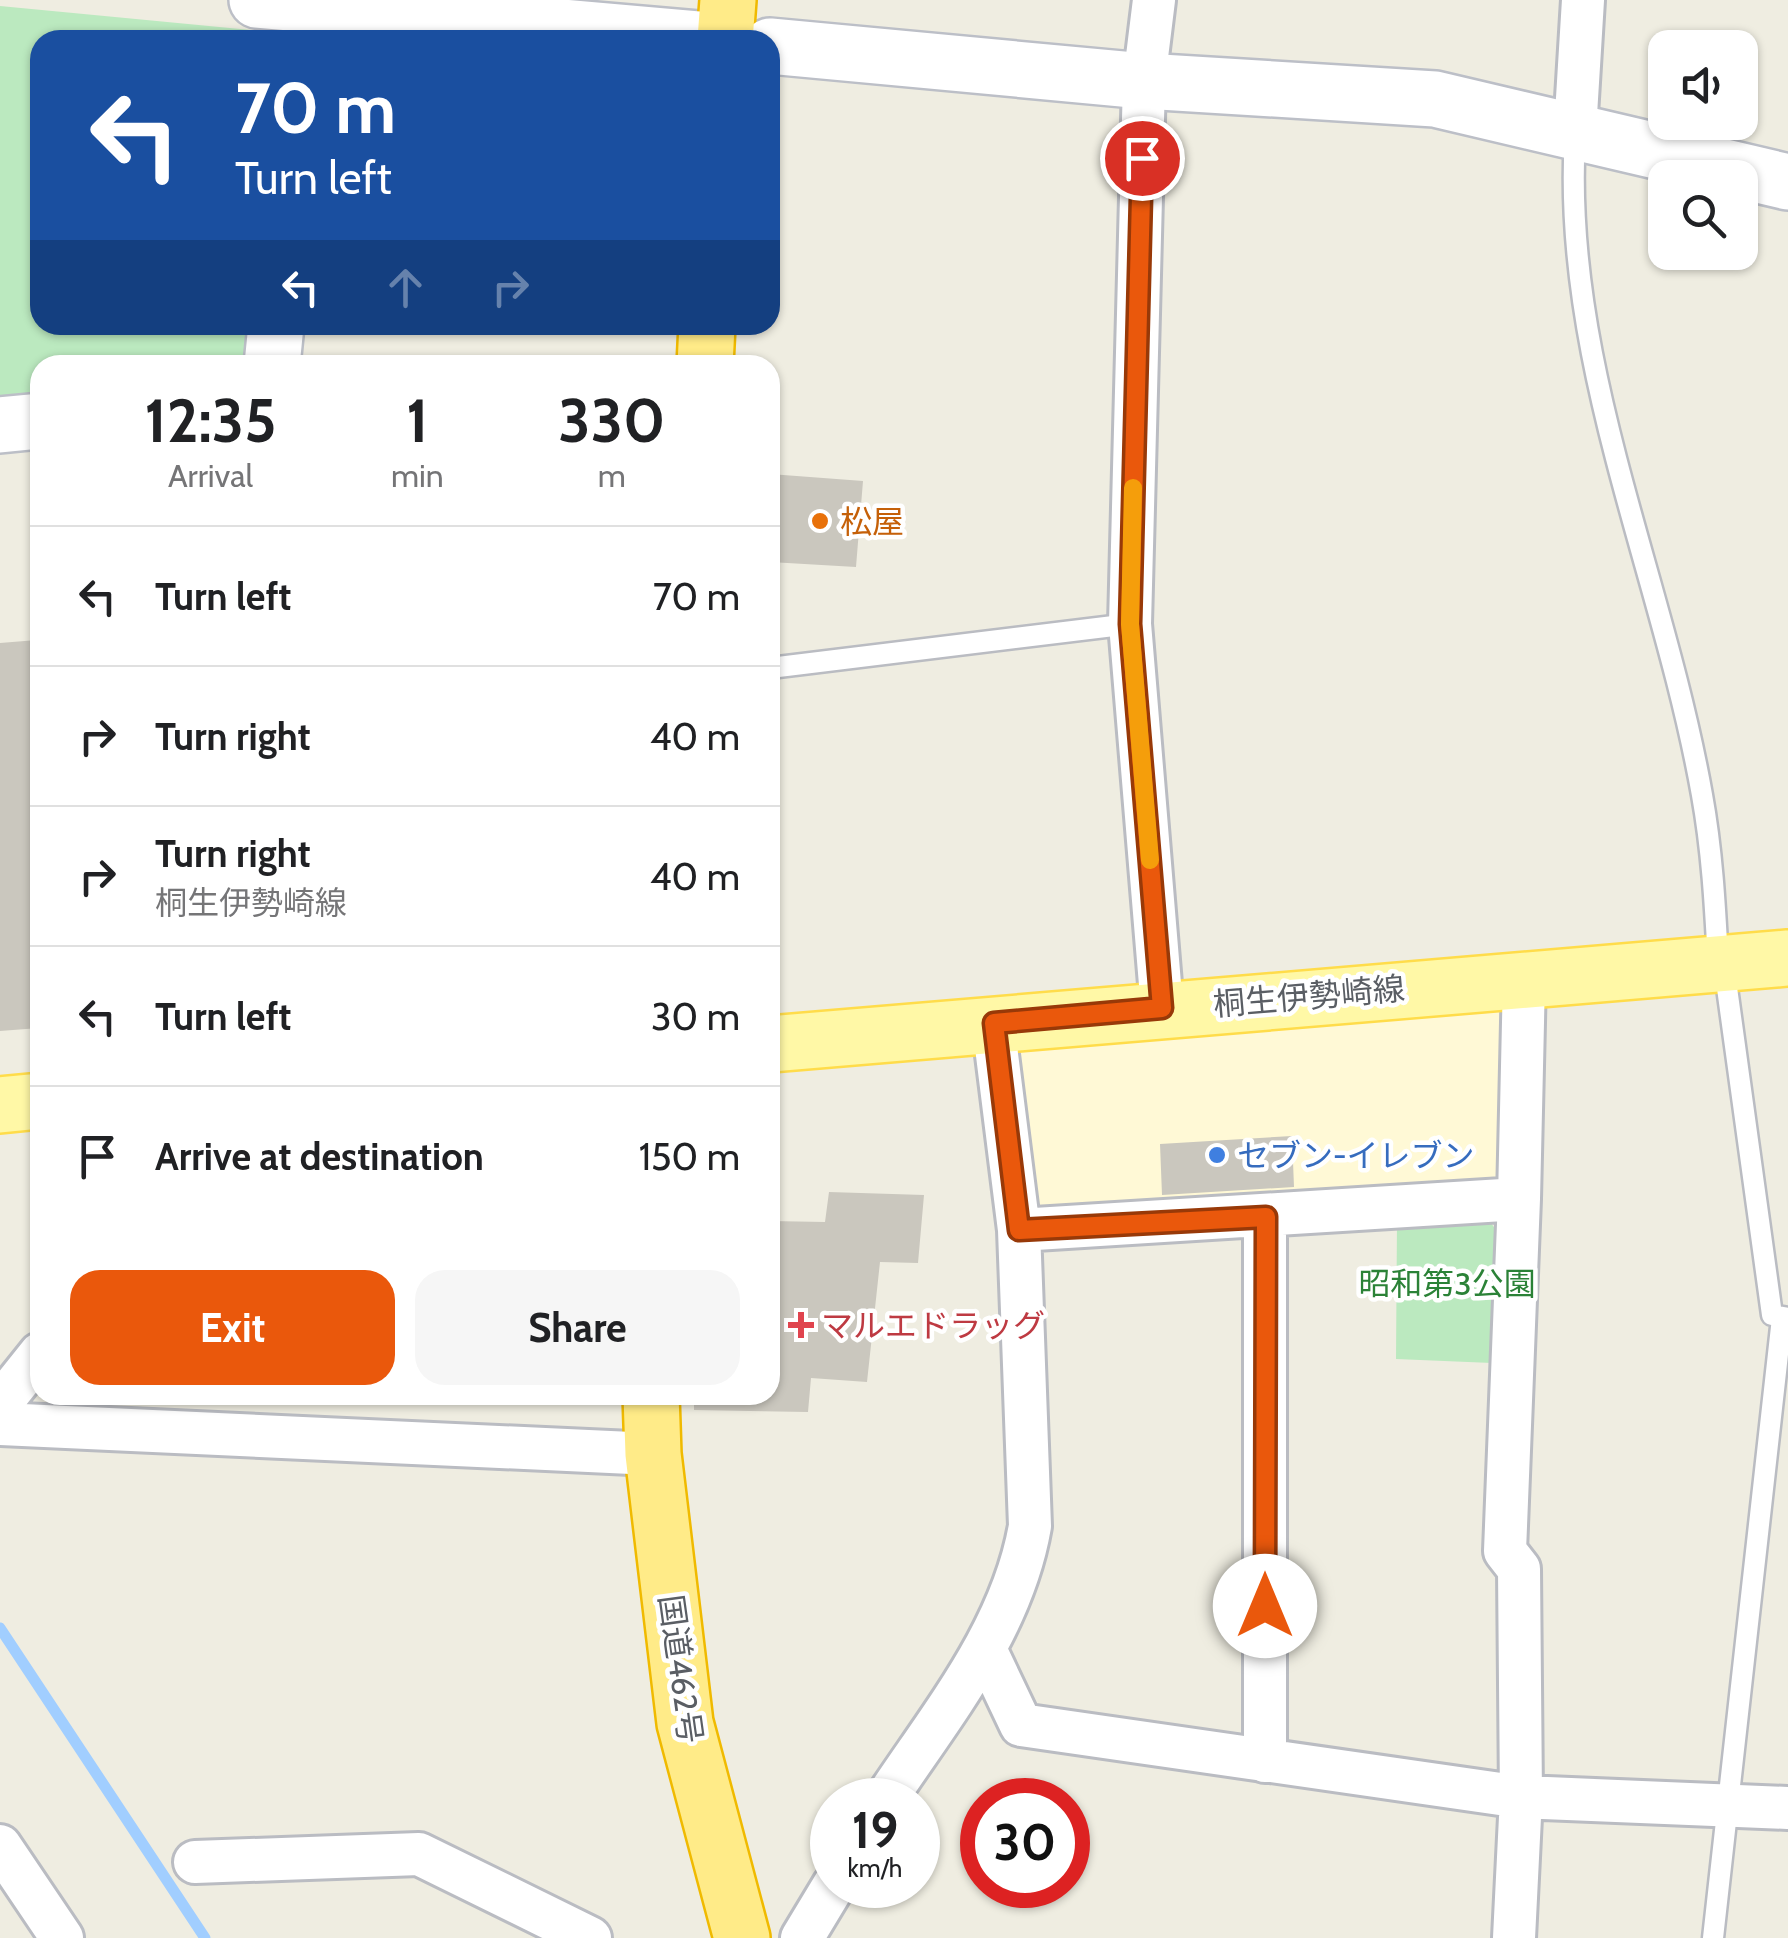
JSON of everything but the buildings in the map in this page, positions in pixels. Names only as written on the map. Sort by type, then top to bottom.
[{"type":"highway","points":[[726,30],[728,0]]},
{"type":"highway","name":"国道462号","points":[[652,1405],[653,1454],[685,1723],[742,1938]]},
{"type":"main road","name":"桐生伊勢崎線","points":[[780,1043],[1788,958]]},
{"type":"main road","points":[[0,1105],[30,1102]]},
{"type":"street","points":[[1154,0],[1144,81],[1130,624],[1162,1008]]},
{"type":"street","points":[[1575,131],[1582,0]]},
{"type":"street","points":[[291,11],[565,30]]},
{"type":"street","points":[[780,47],[1144,81],[1434,99],[1788,182]]},
{"type":"street","points":[[0,424],[30,422]]},
{"type":"street","points":[[1514,1938],[1521,1798],[1519,1569],[1505,1551],[1524,978]]},
{"type":"street","points":[[900,1778],[985,1649],[1022,1573],[1030,1526],[1019,1230],[994,1023]]},
{"type":"street","points":[[1019,1230],[1519,1199]]},
{"type":"street","points":[[1265,1762],[1266,1217]]},
{"type":"street","points":[[0,1404],[30,1366]]},
{"type":"street","points":[[0,1424],[653,1454]]},
{"type":"street","points":[[985,1649],[1022,1725],[1521,1798],[1788,1808]]},
{"type":"street","points":[[0,1846],[62,1938]]},
{"type":"street","points":[[195,1862],[420,1854],[590,1938]]},
{"type":"street","points":[[802,1938],[820,1908]]},
{"type":"lane","points":[[1575,131],[1570,203],[1582,294],[1604,410],[1702,794],[1720,962],[1772,1315],[1785,1318],[1713,1938]]},
{"type":"lane","points":[[780,667],[1130,624]]},
{"type":"shaded area","points":[[1507,1011],[1508,1178],[1031,1209],[1012,1051]]},
{"type":"green space","points":[[0,6],[252,30],[30,30],[30,335],[249,335],[247,355],[30,355],[30,393],[0,396]]},
{"type":"green space","name":"昭和第3公園","points":[[1487,1218],[1500,1235],[1492,1363],[1396,1359],[1397,1222]]},
{"type":"waterway","points":[[0,1628],[205,1938]]},
{"type":"slow traffic","points":[[1133,488],[1130,624],[1150,860]]},
{"type":"place","name":"松屋","points":[[820,521]]},
{"type":"place","name":"セブン-イレブン","points":[[1217,1155]]},
{"type":"place","name":"マルエドラッグ","points":[[801,1325]]},
{"type":"route","points":[[1142,158],[1130,624],[1162,1008],[994,1023],[1019,1230],[1266,1217],[1265,1606]]}]
